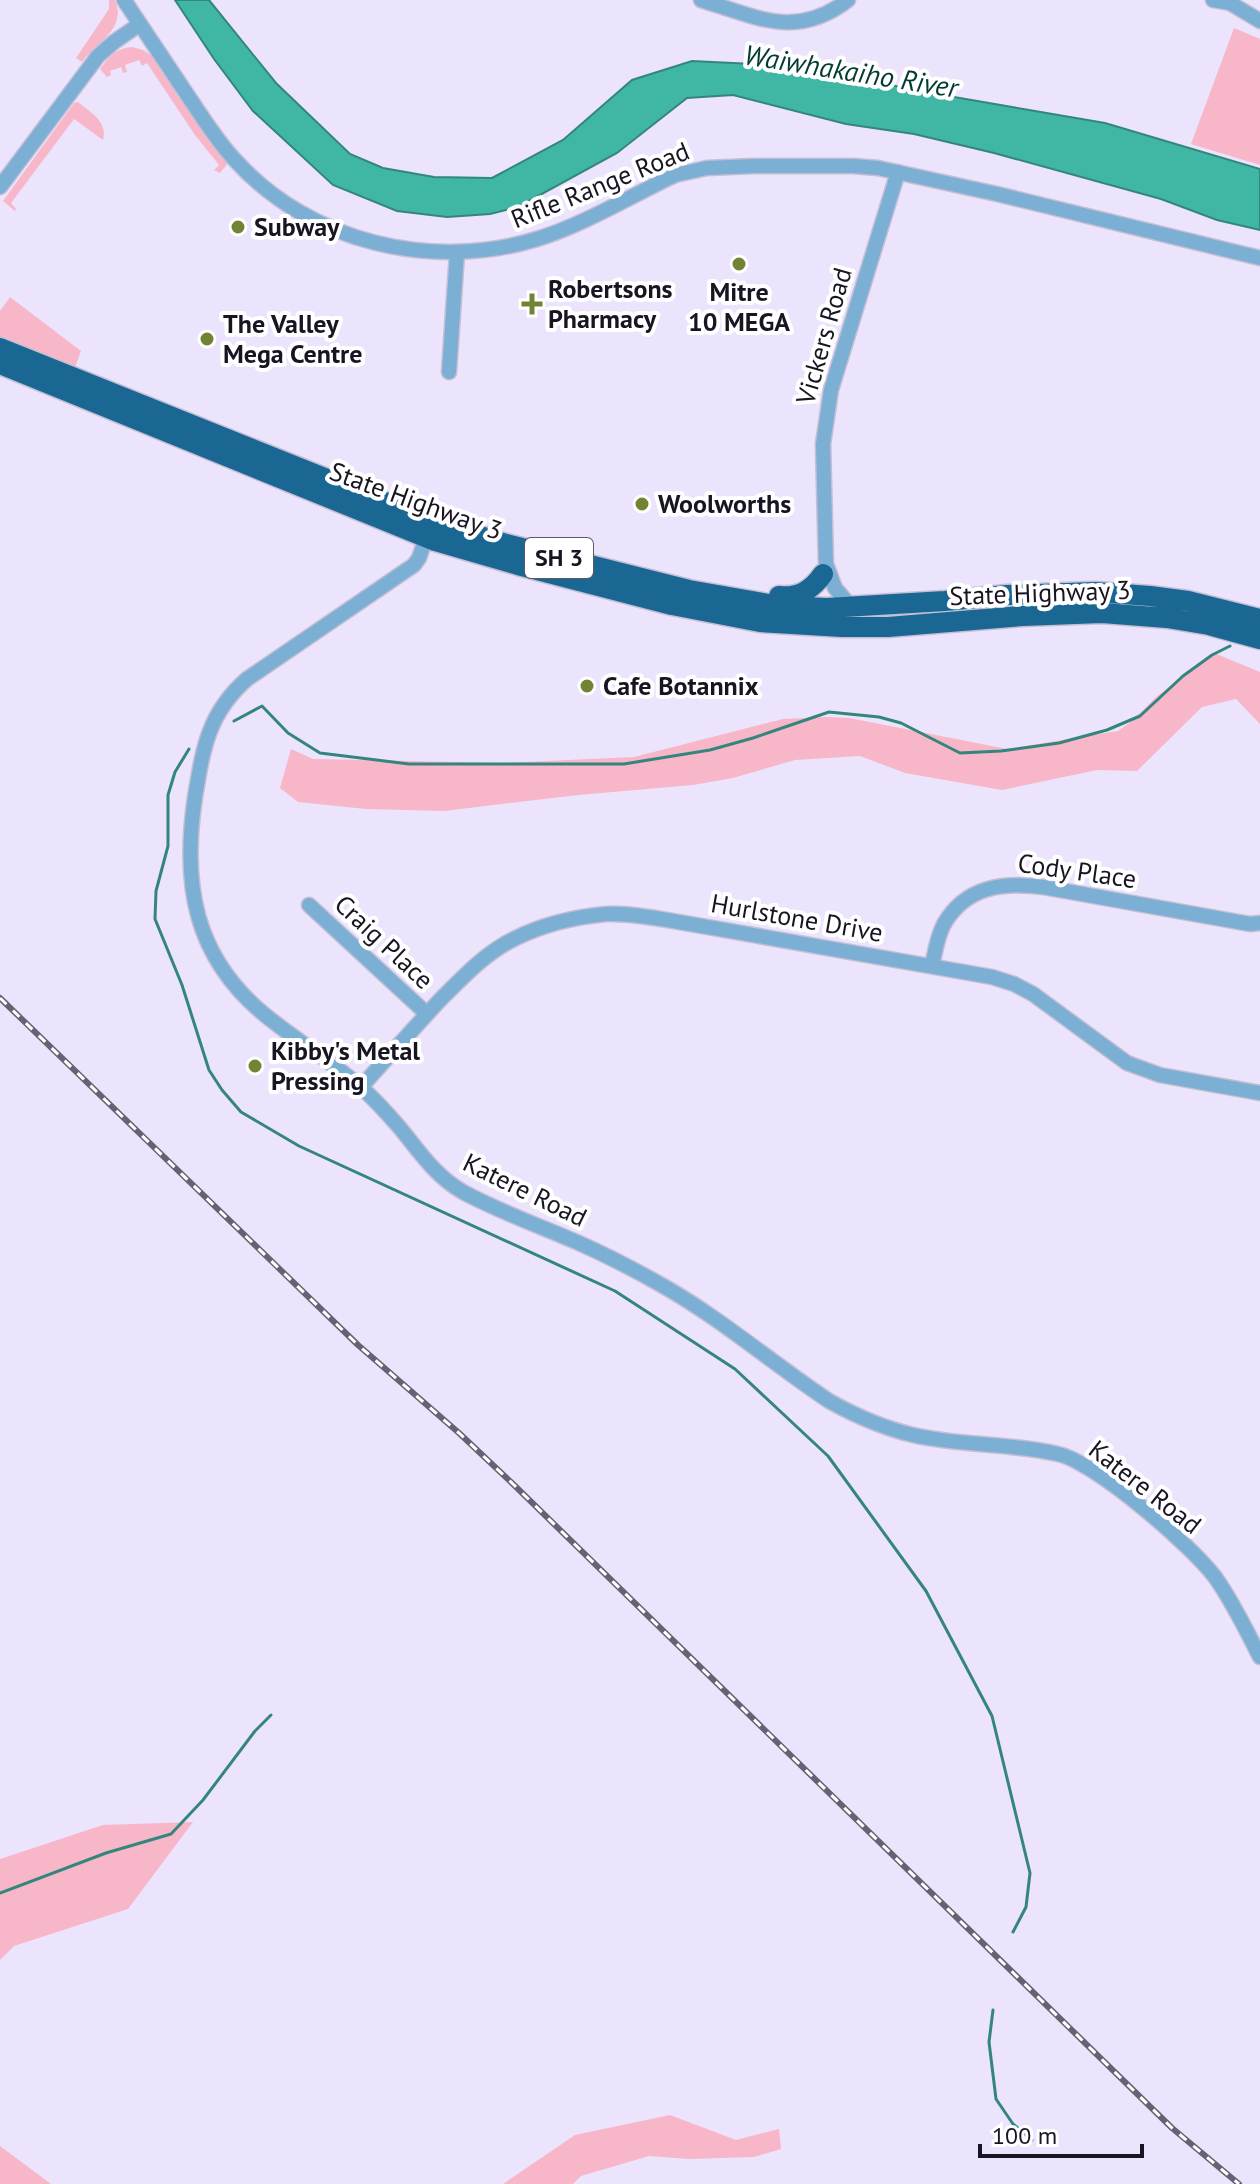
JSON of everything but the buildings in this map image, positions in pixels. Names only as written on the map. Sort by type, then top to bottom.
[{"type":"highway","name":"State Highway 3","points":[[0,348],[213,442]]},
{"type":"highway","name":"State Highway 3","points":[[0,364],[213,442],[504,561],[672,605],[760,622],[842,627],[888,627],[1102,613],[1167,618],[1209,625],[1260,639]]},
{"type":"highway","name":"State Highway 3","points":[[429,529],[704,593],[780,606],[852,608],[1007,595],[1095,592],[1188,601],[1260,619]]},
{"type":"highway","points":[[704,593],[737,591],[795,596],[811,589],[824,569]]},
{"type":"street","name":"Rifle Range Road","points":[[124,0],[222,146],[251,176],[311,219],[351,237],[378,244],[428,252],[491,250],[562,230],[690,170],[754,166],[853,166],[898,172],[997,194],[1260,258]]},
{"type":"street","points":[[701,0],[762,18],[794,23],[823,16],[848,0]]},
{"type":"street","points":[[1213,0],[1230,3],[1260,21]]},
{"type":"street","points":[[0,187],[98,56],[140,24]]},
{"type":"street","name":"Vickers Road","points":[[827,608],[823,599],[823,444],[831,390],[898,172]]},
{"type":"street","points":[[449,372],[457,253]]},
{"type":"street","name":"Katere Road","points":[[429,529],[414,565],[263,667],[229,696],[209,729],[192,816],[191,888],[202,930],[212,951],[241,993],[361,1087],[391,1117],[426,1162],[450,1183],[482,1201],[597,1251],[668,1289],[838,1406],[886,1428],[916,1436],[1061,1454],[1092,1469],[1203,1563],[1223,1591],[1260,1657]]},
{"type":"street","name":"Vickers Road","points":[[824,569],[852,608]]},
{"type":"street","points":[[827,608],[842,627]]},
{"type":"street","name":"Cody Place","points":[[932,966],[941,933],[955,910],[968,899],[1001,884],[1043,887],[1250,924],[1260,923]]},
{"type":"street","name":"Craig Place","points":[[309,905],[427,1014]]},
{"type":"street","name":"Hurlstone Drive","points":[[361,1087],[427,1014],[488,955],[514,938],[545,926],[608,914],[673,921],[992,977],[1033,994],[1127,1063],[1160,1075],[1260,1093]]},
{"type":"shaded area","points":[[109,0],[115,0],[118,10],[114,27],[82,62],[76,58],[109,9]]},
{"type":"shaded area","points":[[175,0],[209,0],[276,83],[350,154],[383,168],[434,177],[492,178],[563,140],[632,80],[692,61],[795,66],[1105,123],[1260,169],[1260,230],[994,153],[914,134],[846,124],[733,95],[687,98],[617,153],[518,207],[490,214],[447,217],[397,211],[333,185],[253,111]]},
{"type":"shaded area","points":[[1234,28],[1260,39],[1260,165],[1191,144]]},
{"type":"shaded area","points":[[132,47],[151,55],[211,144],[228,163],[220,173],[214,170],[219,165],[147,63],[142,66],[139,60],[125,65],[127,72],[123,73],[121,67],[110,71],[111,75],[107,77],[100,69],[113,54]]},
{"type":"shaded area","points":[[78,102],[101,123],[103,140],[74,119],[11,203],[15,211],[3,201],[74,103]]},
{"type":"shaded area","points":[[10,297],[81,351],[74,370],[0,340],[0,311]]},
{"type":"shaded area","points":[[1214,653],[1260,672],[1260,724],[1236,699],[1202,707],[1137,771],[1097,770],[1002,790],[905,773],[860,756],[795,760],[733,778],[693,785],[444,811],[366,809],[298,802],[280,788],[291,749],[313,759],[504,763],[634,757],[783,719],[849,718],[1007,749],[1118,731],[1156,697]]},
{"type":"shaded area","points":[[193,1822],[128,1909],[14,1946],[0,1960],[0,1859],[103,1825]]},
{"type":"shaded area","points":[[670,2115],[736,2140],[779,2129],[781,2149],[754,2157],[689,2159],[649,2156],[581,2176],[573,2184],[503,2184],[575,2135]]},
{"type":"shaded area","points":[[0,2146],[51,2184],[0,2184]]},
{"type":"waterway","points":[[234,721],[262,706],[288,733],[320,753],[409,764],[624,764],[710,750],[829,712],[879,717],[901,723],[960,753],[1001,751],[1059,743],[1107,730],[1140,716],[1183,676],[1230,646]]},
{"type":"waterway","points":[[189,749],[175,772],[168,795],[168,846],[156,891],[155,919],[182,985],[209,1070],[222,1090],[241,1112],[299,1146],[615,1291],[735,1369],[828,1456],[926,1591],[992,1716],[1030,1873],[1026,1907],[1013,1932]]},
{"type":"waterway","points":[[0,1893],[106,1853],[171,1834],[203,1800],[255,1731],[271,1715]]},
{"type":"waterway","points":[[993,2010],[989,2042],[996,2099],[1013,2124],[1032,2140]]},
{"type":"railway","points":[[0,998],[358,1345],[513,1484],[1172,2128],[1239,2184]]},
{"type":"place","name":"Subway","points":[[238,227]]},
{"type":"place","name":"Mitre 10 MEGA","points":[[739,264]]},
{"type":"place","name":"Robertsons Pharmacy","points":[[532,304]]},
{"type":"place","name":"The Valley Mega Centre","points":[[207,339]]},
{"type":"place","name":"Woolworths","points":[[642,504]]},
{"type":"place","name":"Cafe Botannix","points":[[587,686]]},
{"type":"place","name":"Kibby's Metal Pressing","points":[[255,1066]]},
{"type":"water label","name":"Waiwhakaiho River","points":[[851,71]]}]
